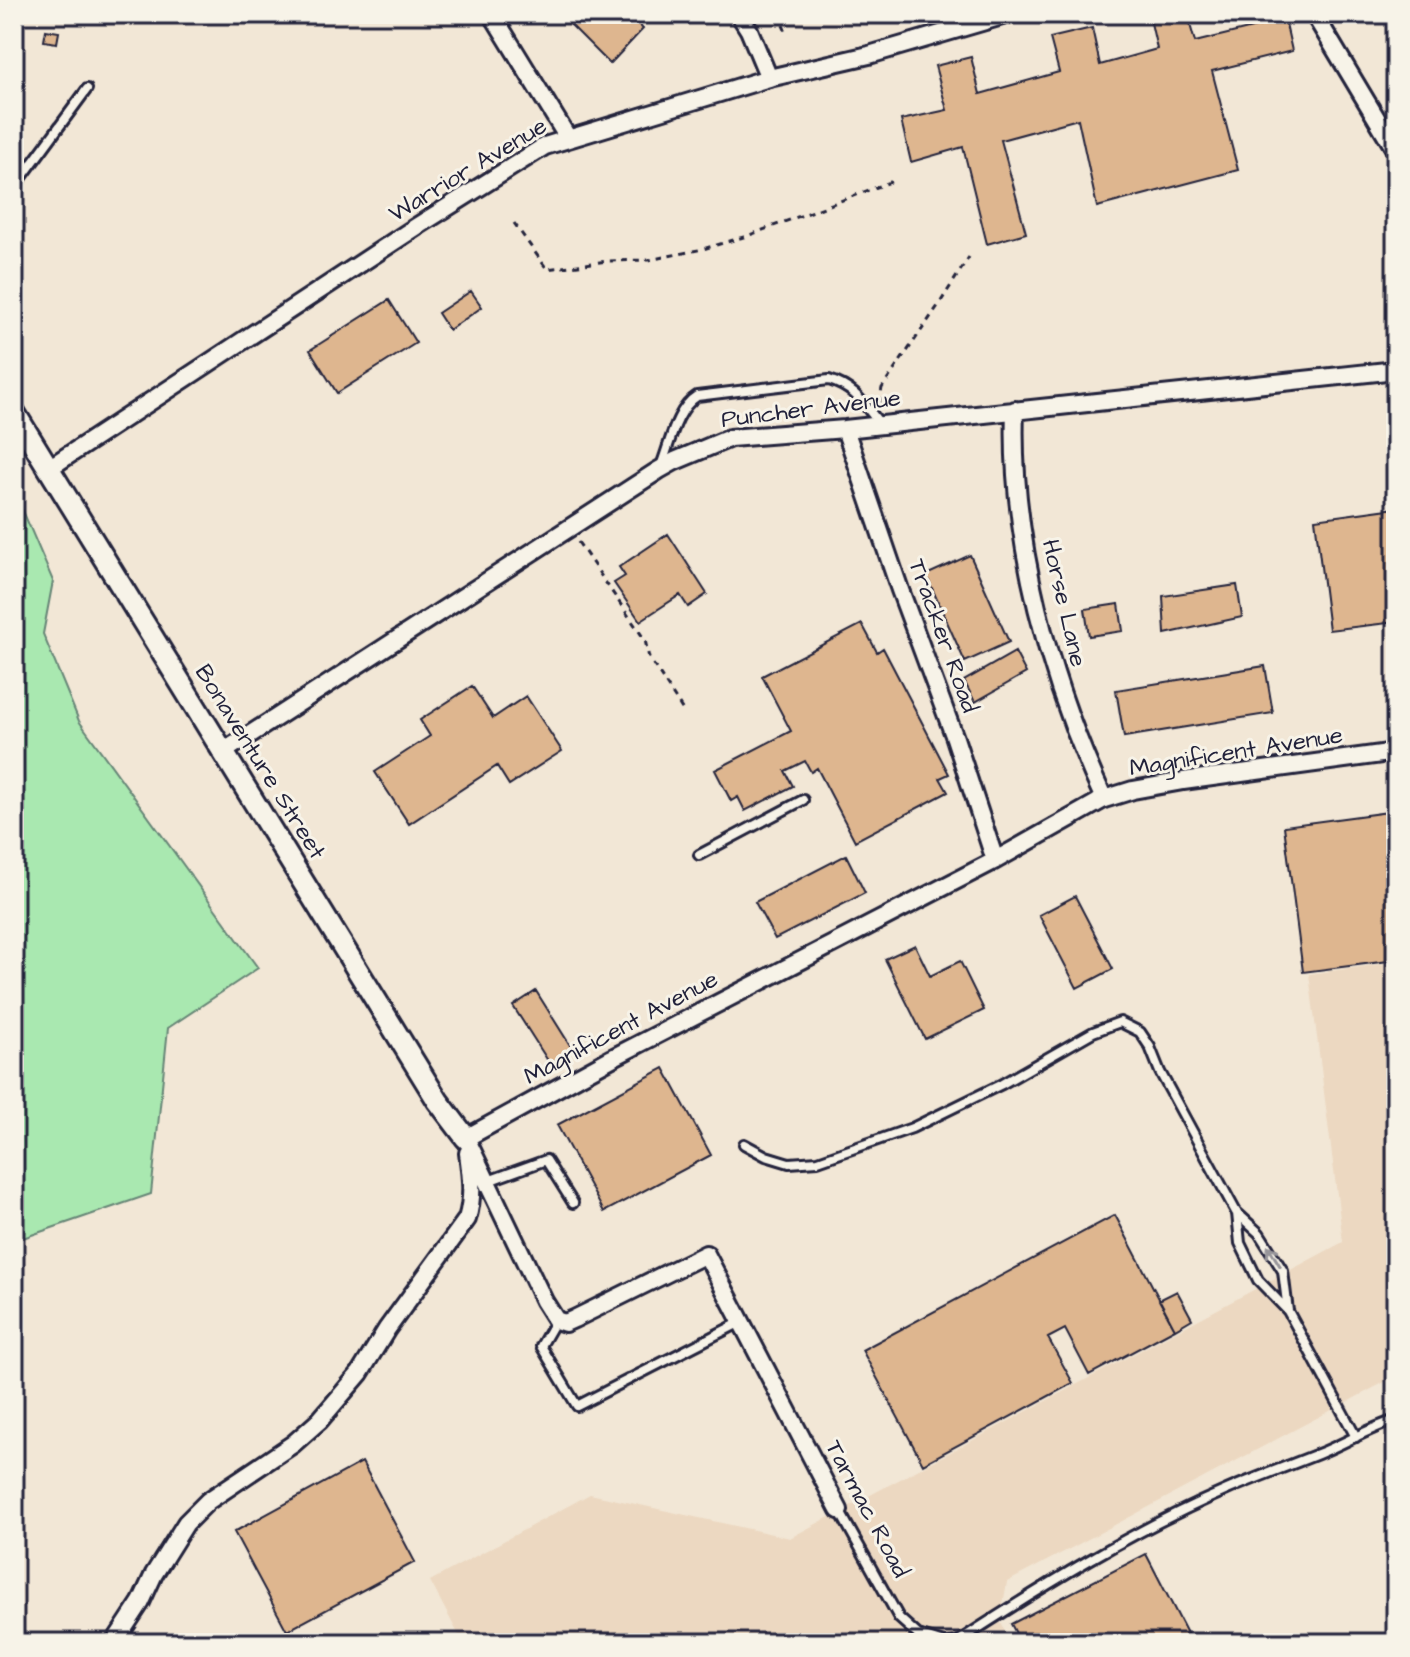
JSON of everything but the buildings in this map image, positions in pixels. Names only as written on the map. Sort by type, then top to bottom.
[{"type":"street","points":[[492,14],[568,138]]},
{"type":"street","points":[[739,14],[769,78]]},
{"type":"street","name":"Warrior Avenue","points":[[49,468],[428,219],[545,146],[769,78],[869,55],[1009,14]]},
{"type":"street","points":[[1314,14],[1396,151]]},
{"type":"street","name":"Puncher Avenue","points":[[223,752],[659,470],[730,438],[845,429],[1396,370]]},
{"type":"street","name":"Horse Lane","points":[[1015,410],[1014,437],[1024,539],[1038,612],[1058,684],[1082,751],[1104,799]]},
{"type":"street","name":"Bonaventure Street","points":[[14,412],[438,1101],[466,1138]]},
{"type":"street","name":"Tracker Road","points":[[845,429],[995,860]]},
{"type":"street","name":"Magnificent Avenue","points":[[466,1138],[612,1058],[995,860],[1104,799],[1183,781],[1396,752]]},
{"type":"street","points":[[466,1138],[556,1320]]},
{"type":"street","points":[[114,1643],[186,1523],[208,1501],[293,1444],[319,1421],[360,1373],[387,1329],[467,1219],[472,1184],[466,1138]]},
{"type":"street","name":"Tarmac Road","points":[[556,1320],[565,1323],[706,1254],[839,1510]]},
{"type":"lane","points":[[14,188],[87,89]]},
{"type":"lane","points":[[659,470],[680,416],[688,402],[697,396],[829,380],[854,392],[880,425]]},
{"type":"lane","points":[[699,855],[803,800]]},
{"type":"lane","points":[[744,1144],[766,1156],[789,1163],[818,1161],[912,1128],[1002,1084],[1093,1032],[1120,1022],[1140,1032],[1150,1047],[1160,1072],[1236,1212],[1259,1233],[1283,1271],[1288,1311]]},
{"type":"lane","points":[[488,1181],[546,1160],[573,1203]]},
{"type":"lane","points":[[1236,1212],[1240,1243],[1258,1280],[1288,1311],[1356,1437]]},
{"type":"lane","points":[[556,1320],[541,1346],[577,1406],[742,1322]]},
{"type":"lane","name":"Tarmac Road","points":[[839,1510],[899,1618],[918,1635],[944,1643],[957,1642],[1027,1596],[1133,1536],[1226,1490],[1396,1420]]},
{"type":"path","points":[[778,14],[786,32]]},
{"type":"path","points":[[514,223],[547,269],[608,261],[649,260],[747,236],[893,181]]},
{"type":"path","points":[[880,425],[882,388],[969,257]]},
{"type":"path","points":[[569,529],[645,640],[649,658],[684,712]]},
{"type":"shaded area","points":[[1396,962],[1396,1376],[1007,1582],[1000,1621],[1011,1643],[463,1643],[430,1581],[590,1494],[790,1538],[1343,1242],[1309,974]]},
{"type":"green space","points":[[14,490],[53,581],[43,634],[79,721],[258,968],[168,1028],[151,1194],[14,1241]]},
{"type":"waterway","points":[[14,1581],[14,1596]]}]
